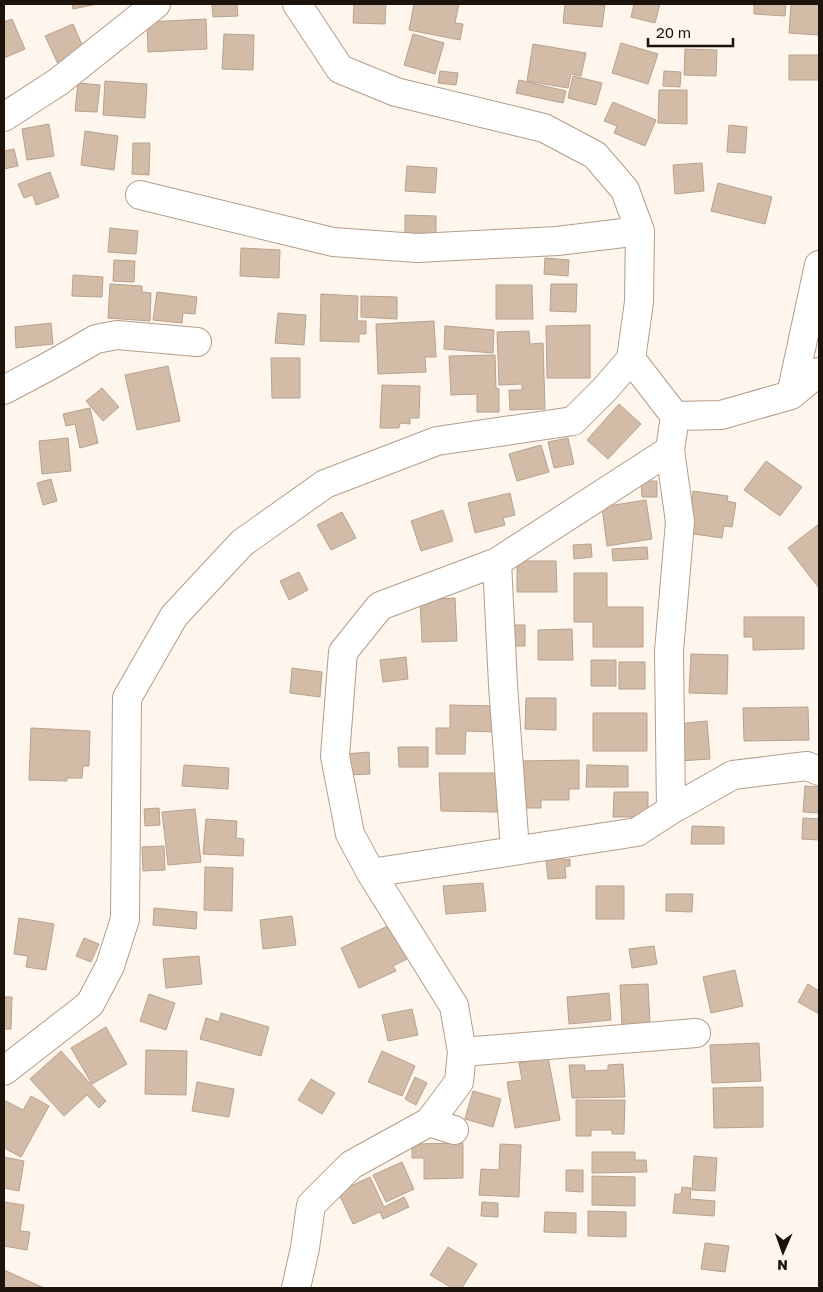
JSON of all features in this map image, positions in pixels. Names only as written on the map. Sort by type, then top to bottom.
[{"type":"street","points":[[4,117],[58,82],[156,4]]},
{"type":"street","points":[[4,1070],[90,1004],[110,966],[125,918],[127,698],[174,616],[242,543],[325,484],[437,441],[573,421],[605,389],[631,359],[639,302],[640,231],[625,190],[595,155],[544,128],[396,92],[340,69],[296,4]]},
{"type":"street","points":[[140,195],[333,242],[417,248],[557,241],[640,231]]},
{"type":"street","points":[[790,395],[819,265]]},
{"type":"street","points":[[4,390],[96,339],[117,335],[197,342]]},
{"type":"street","points":[[631,359],[675,416],[670,450],[680,522],[669,651],[671,810]]},
{"type":"street","points":[[675,416],[721,415],[790,395],[819,372]]},
{"type":"street","points":[[296,1288],[305,1248],[311,1205],[351,1165],[442,1126],[459,1082],[462,1052],[454,1006],[350,834],[335,756],[343,652],[380,606],[496,562],[670,450]]},
{"type":"street","points":[[496,562],[515,850]]},
{"type":"street","points":[[372,873],[637,832],[671,810],[733,775],[807,766],[819,771]]},
{"type":"street","points":[[462,1052],[696,1033]]},
{"type":"building","points":[[72,4],[97,4],[73,9]]},
{"type":"building","points":[[212,4],[237,4],[238,16],[213,17]]},
{"type":"building","points":[[354,4],[386,4],[385,24],[353,23]]},
{"type":"building","points":[[414,4],[459,4],[455,23],[463,24],[460,40],[409,30]]},
{"type":"building","points":[[565,4],[605,5],[602,27],[563,23]]},
{"type":"building","points":[[634,4],[660,4],[655,23],[631,17]]},
{"type":"building","points":[[754,4],[786,4],[785,16],[754,14]]},
{"type":"building","points":[[791,4],[819,4],[819,35],[789,33]]},
{"type":"building","points":[[12,19],[25,49],[4,58],[4,22]]},
{"type":"building","points":[[206,19],[207,49],[148,52],[147,22]]},
{"type":"building","points":[[73,24],[85,52],[58,64],[45,36]]},
{"type":"building","points":[[224,34],[254,35],[253,70],[222,69]]},
{"type":"building","points":[[413,34],[444,43],[435,74],[404,65]]},
{"type":"building","points":[[621,43],[658,54],[648,84],[612,73]]},
{"type":"building","points":[[533,44],[586,53],[581,76],[571,74],[568,88],[527,81]]},
{"type":"building","points":[[685,49],[717,50],[716,76],[684,75]]},
{"type":"building","points":[[789,55],[819,55],[819,80],[789,80]]},
{"type":"building","points":[[440,71],[458,73],[456,85],[438,83]]},
{"type":"building","points":[[664,71],[681,72],[680,87],[663,86]]},
{"type":"building","points":[[573,76],[602,83],[596,105],[568,98]]},
{"type":"building","points":[[519,80],[566,91],[563,103],[516,93]]},
{"type":"building","points":[[105,81],[147,84],[145,118],[103,115]]},
{"type":"building","points":[[78,83],[100,85],[97,112],[75,111]]},
{"type":"building","points":[[659,90],[687,90],[687,124],[658,123]]},
{"type":"building","points":[[613,102],[656,120],[645,146],[614,133],[617,126],[604,121]]},
{"type":"building","points":[[49,124],[54,156],[27,160],[22,129]]},
{"type":"building","points":[[729,125],[747,127],[745,153],[727,152]]},
{"type":"building","points":[[85,131],[118,136],[114,170],[81,165]]},
{"type":"building","points":[[133,143],[150,143],[149,175],[132,174]]},
{"type":"building","points":[[14,149],[18,166],[4,169],[4,151]]},
{"type":"building","points":[[702,163],[704,191],[675,194],[673,165]]},
{"type":"building","points":[[407,166],[437,168],[435,193],[405,191]]},
{"type":"building","points":[[50,172],[59,197],[36,205],[33,195],[24,198],[18,184]]},
{"type":"building","points":[[718,183],[772,197],[765,224],[711,211]]},
{"type":"building","points":[[405,215],[436,216],[436,238],[405,237]]},
{"type":"building","points":[[110,228],[138,231],[136,254],[108,252]]},
{"type":"building","points":[[241,248],[280,250],[279,278],[240,276]]},
{"type":"building","points":[[545,258],[569,260],[568,276],[544,274]]},
{"type":"building","points":[[114,260],[135,261],[134,282],[113,281]]},
{"type":"building","points":[[73,275],[103,277],[102,297],[72,296]]},
{"type":"building","points":[[110,284],[142,286],[142,292],[151,293],[150,321],[108,318]]},
{"type":"building","points":[[551,284],[577,284],[576,312],[550,311]]},
{"type":"building","points":[[496,285],[532,285],[533,319],[496,319]]},
{"type":"building","points":[[157,292],[197,297],[195,314],[183,313],[182,323],[153,320]]},
{"type":"building","points":[[321,294],[358,296],[357,321],[366,321],[366,334],[359,334],[359,342],[320,341]]},
{"type":"building","points":[[361,296],[397,297],[397,319],[361,317]]},
{"type":"building","points":[[278,313],[306,315],[304,345],[275,343]]},
{"type":"building","points":[[434,321],[436,357],[425,357],[426,372],[378,374],[376,324]]},
{"type":"building","points":[[51,323],[53,344],[16,348],[15,327]]},
{"type":"building","points":[[590,325],[590,378],[547,378],[546,326]]},
{"type":"building","points":[[445,326],[494,330],[493,353],[444,349]]},
{"type":"building","points":[[529,331],[530,344],[543,343],[545,409],[510,410],[509,390],[522,390],[522,384],[499,385],[497,332]]},
{"type":"building","points":[[495,355],[496,388],[499,389],[499,412],[477,412],[477,394],[451,395],[449,356]]},
{"type":"building","points":[[271,358],[300,358],[300,398],[272,398]]},
{"type":"building","points":[[168,366],[180,421],[137,430],[125,375]]},
{"type":"building","points":[[382,385],[420,386],[419,418],[410,418],[410,424],[400,423],[399,428],[380,428]]},
{"type":"building","points":[[102,388],[119,407],[103,421],[86,401]]},
{"type":"building","points":[[619,404],[641,424],[608,459],[587,440]]},
{"type":"building","points":[[90,408],[98,443],[80,448],[75,424],[66,426],[63,414]]},
{"type":"building","points":[[68,438],[71,471],[42,474],[39,441]]},
{"type":"building","points":[[568,438],[574,464],[554,468],[548,442]]},
{"type":"building","points":[[541,445],[549,472],[517,481],[509,454]]},
{"type":"building","points":[[766,461],[802,487],[780,516],[744,490]]},
{"type":"building","points":[[51,479],[57,501],[43,505],[37,483]]},
{"type":"building","points":[[641,481],[657,481],[657,497],[642,497]]},
{"type":"building","points":[[693,491],[728,496],[727,501],[736,503],[732,527],[724,526],[722,538],[687,533]]},
{"type":"building","points":[[510,493],[515,515],[503,518],[505,525],[475,533],[468,503]]},
{"type":"building","points":[[646,500],[652,539],[607,546],[602,507]]},
{"type":"building","points":[[443,510],[453,541],[421,551],[411,521]]},
{"type":"building","points":[[342,512],[356,538],[331,550],[317,525]]},
{"type":"building","points":[[819,524],[819,588],[788,548]]},
{"type":"building","points":[[591,544],[592,557],[574,559],[573,545]]},
{"type":"building","points":[[647,547],[648,559],[613,561],[612,549]]},
{"type":"building","points":[[517,561],[556,561],[557,592],[517,592]]},
{"type":"building","points":[[299,572],[308,590],[289,600],[280,581]]},
{"type":"building","points":[[574,573],[607,573],[607,607],[643,607],[643,647],[593,647],[593,622],[574,622]]},
{"type":"building","points":[[455,598],[457,641],[422,642],[420,600]]},
{"type":"building","points":[[744,617],[804,617],[804,649],[753,650],[753,637],[744,637]]},
{"type":"building","points":[[505,625],[525,625],[525,646],[506,646]]},
{"type":"building","points":[[572,629],[573,660],[538,660],[538,630]]},
{"type":"building","points":[[691,654],[728,655],[727,694],[689,693]]},
{"type":"building","points":[[406,657],[408,679],[383,682],[380,660]]},
{"type":"building","points":[[591,660],[616,660],[616,686],[591,686]]},
{"type":"building","points":[[619,662],[645,662],[645,689],[619,689]]},
{"type":"building","points":[[292,668],[322,672],[320,697],[290,693]]},
{"type":"building","points":[[526,698],[556,698],[556,730],[525,729]]},
{"type":"building","points":[[450,705],[495,706],[495,732],[466,731],[465,754],[436,754],[436,728],[450,728]]},
{"type":"building","points":[[808,707],[809,740],[744,741],[743,708]]},
{"type":"building","points":[[593,713],[647,713],[647,751],[593,751]]},
{"type":"building","points":[[707,721],[710,759],[679,761],[677,724]]},
{"type":"building","points":[[31,728],[90,731],[89,766],[83,766],[82,778],[67,778],[67,781],[29,780]]},
{"type":"building","points":[[398,747],[428,747],[428,767],[399,767]]},
{"type":"building","points":[[369,752],[370,774],[348,775],[346,754]]},
{"type":"building","points":[[579,760],[579,789],[569,789],[569,800],[541,800],[541,808],[519,808],[519,761]]},
{"type":"building","points":[[184,765],[229,768],[228,789],[182,786]]},
{"type":"building","points":[[587,765],[628,766],[628,787],[586,787]]},
{"type":"building","points":[[439,773],[496,773],[498,812],[441,811]]},
{"type":"building","points":[[805,786],[819,787],[819,813],[803,812]]},
{"type":"building","points":[[614,792],[648,792],[648,817],[613,817]]},
{"type":"building","points":[[159,808],[160,825],[145,826],[144,809]]},
{"type":"building","points":[[195,809],[201,862],[168,865],[162,812]]},
{"type":"building","points":[[803,818],[819,819],[819,840],[802,839]]},
{"type":"building","points":[[206,819],[237,821],[236,838],[244,839],[243,856],[203,854]]},
{"type":"building","points":[[692,826],[724,827],[724,844],[691,844]]},
{"type":"building","points":[[164,846],[165,870],[143,871],[142,847]]},
{"type":"building","points":[[563,850],[564,860],[570,859],[570,866],[565,867],[566,878],[548,879],[545,851]]},
{"type":"building","points":[[205,867],[233,868],[232,911],[204,910]]},
{"type":"building","points":[[483,883],[486,911],[446,914],[443,886]]},
{"type":"building","points":[[596,886],[624,886],[624,919],[596,919]]},
{"type":"building","points":[[666,894],[693,894],[692,912],[666,911]]},
{"type":"building","points":[[154,908],[197,912],[196,929],[153,925]]},
{"type":"building","points":[[292,916],[296,945],[263,949],[260,920]]},
{"type":"building","points":[[19,918],[54,924],[46,970],[26,967],[28,956],[14,954]]},
{"type":"building","points":[[390,925],[407,959],[393,966],[396,971],[359,988],[341,948]]},
{"type":"building","points":[[84,938],[99,944],[91,962],[76,956]]},
{"type":"building","points":[[654,946],[657,964],[632,968],[629,949]]},
{"type":"building","points":[[199,956],[202,984],[166,988],[163,959]]},
{"type":"building","points":[[735,970],[743,1006],[711,1013],[703,977]]},
{"type":"building","points":[[648,984],[650,1024],[622,1026],[620,985]]},
{"type":"building","points":[[808,984],[819,991],[819,1014],[798,1002]]},
{"type":"building","points":[[609,993],[611,1020],[569,1024],[567,997]]},
{"type":"building","points":[[149,994],[175,1003],[166,1030],[140,1021]]},
{"type":"building","points":[[4,997],[12,997],[11,1029],[4,1029]]},
{"type":"building","points":[[412,1009],[418,1035],[388,1041],[382,1015]]},
{"type":"building","points":[[221,1013],[269,1027],[261,1056],[200,1039],[206,1018],[219,1022]]},
{"type":"building","points":[[106,1027],[127,1064],[92,1084],[71,1048]]},
{"type":"building","points":[[759,1043],[761,1081],[712,1083],[710,1045]]},
{"type":"building","points":[[146,1050],[187,1051],[186,1095],[145,1094]]},
{"type":"building","points":[[61,1051],[106,1101],[99,1108],[87,1095],[64,1116],[30,1079]]},
{"type":"building","points":[[382,1051],[415,1066],[402,1096],[368,1082]]},
{"type":"building","points":[[548,1057],[560,1120],[515,1128],[507,1082],[522,1080],[519,1063]]},
{"type":"building","points":[[623,1064],[625,1097],[572,1098],[569,1065],[585,1065],[585,1071],[608,1070],[608,1065]]},
{"type":"building","points":[[415,1077],[427,1083],[416,1105],[405,1099]]},
{"type":"building","points":[[311,1079],[335,1093],[322,1114],[298,1100]]},
{"type":"building","points":[[197,1082],[234,1089],[229,1117],[192,1111]]},
{"type":"building","points":[[763,1087],[763,1127],[714,1128],[713,1088]]},
{"type":"building","points":[[473,1091],[501,1099],[493,1127],[465,1119]]},
{"type":"building","points":[[31,1096],[49,1106],[21,1157],[4,1148],[4,1100],[23,1110]]},
{"type":"building","points":[[576,1100],[625,1100],[624,1134],[612,1134],[612,1130],[591,1130],[591,1136],[576,1136]]},
{"type":"building","points":[[463,1143],[463,1178],[424,1179],[424,1158],[412,1158],[412,1144]]},
{"type":"building","points":[[500,1144],[521,1145],[519,1197],[479,1195],[481,1169],[499,1170]]},
{"type":"building","points":[[592,1152],[635,1152],[635,1160],[646,1160],[647,1172],[592,1173]]},
{"type":"building","points":[[694,1156],[717,1158],[715,1191],[692,1190]]},
{"type":"building","points":[[4,1157],[24,1161],[19,1191],[4,1188]]},
{"type":"building","points":[[402,1162],[414,1189],[386,1202],[373,1175]]},
{"type":"building","points":[[566,1170],[583,1170],[583,1192],[566,1191]]},
{"type":"building","points":[[592,1176],[635,1177],[635,1206],[592,1205]]},
{"type":"building","points":[[370,1177],[384,1207],[404,1197],[409,1207],[383,1219],[380,1212],[353,1224],[338,1192]]},
{"type":"building","points":[[682,1187],[691,1188],[690,1199],[715,1201],[714,1216],[673,1213],[675,1194],[681,1194]]},
{"type":"building","points":[[4,1202],[24,1205],[20,1231],[30,1232],[27,1250],[4,1246]]},
{"type":"building","points":[[482,1202],[498,1203],[498,1217],[481,1216]]},
{"type":"building","points":[[588,1211],[626,1212],[626,1237],[588,1236]]},
{"type":"building","points":[[545,1212],[576,1213],[576,1233],[544,1232]]},
{"type":"building","points":[[705,1243],[729,1246],[725,1272],[701,1269]]},
{"type":"building","points":[[448,1247],[477,1264],[462,1288],[452,1288],[430,1275]]},
{"type":"building","points":[[4,1270],[44,1288],[4,1288]]}]
